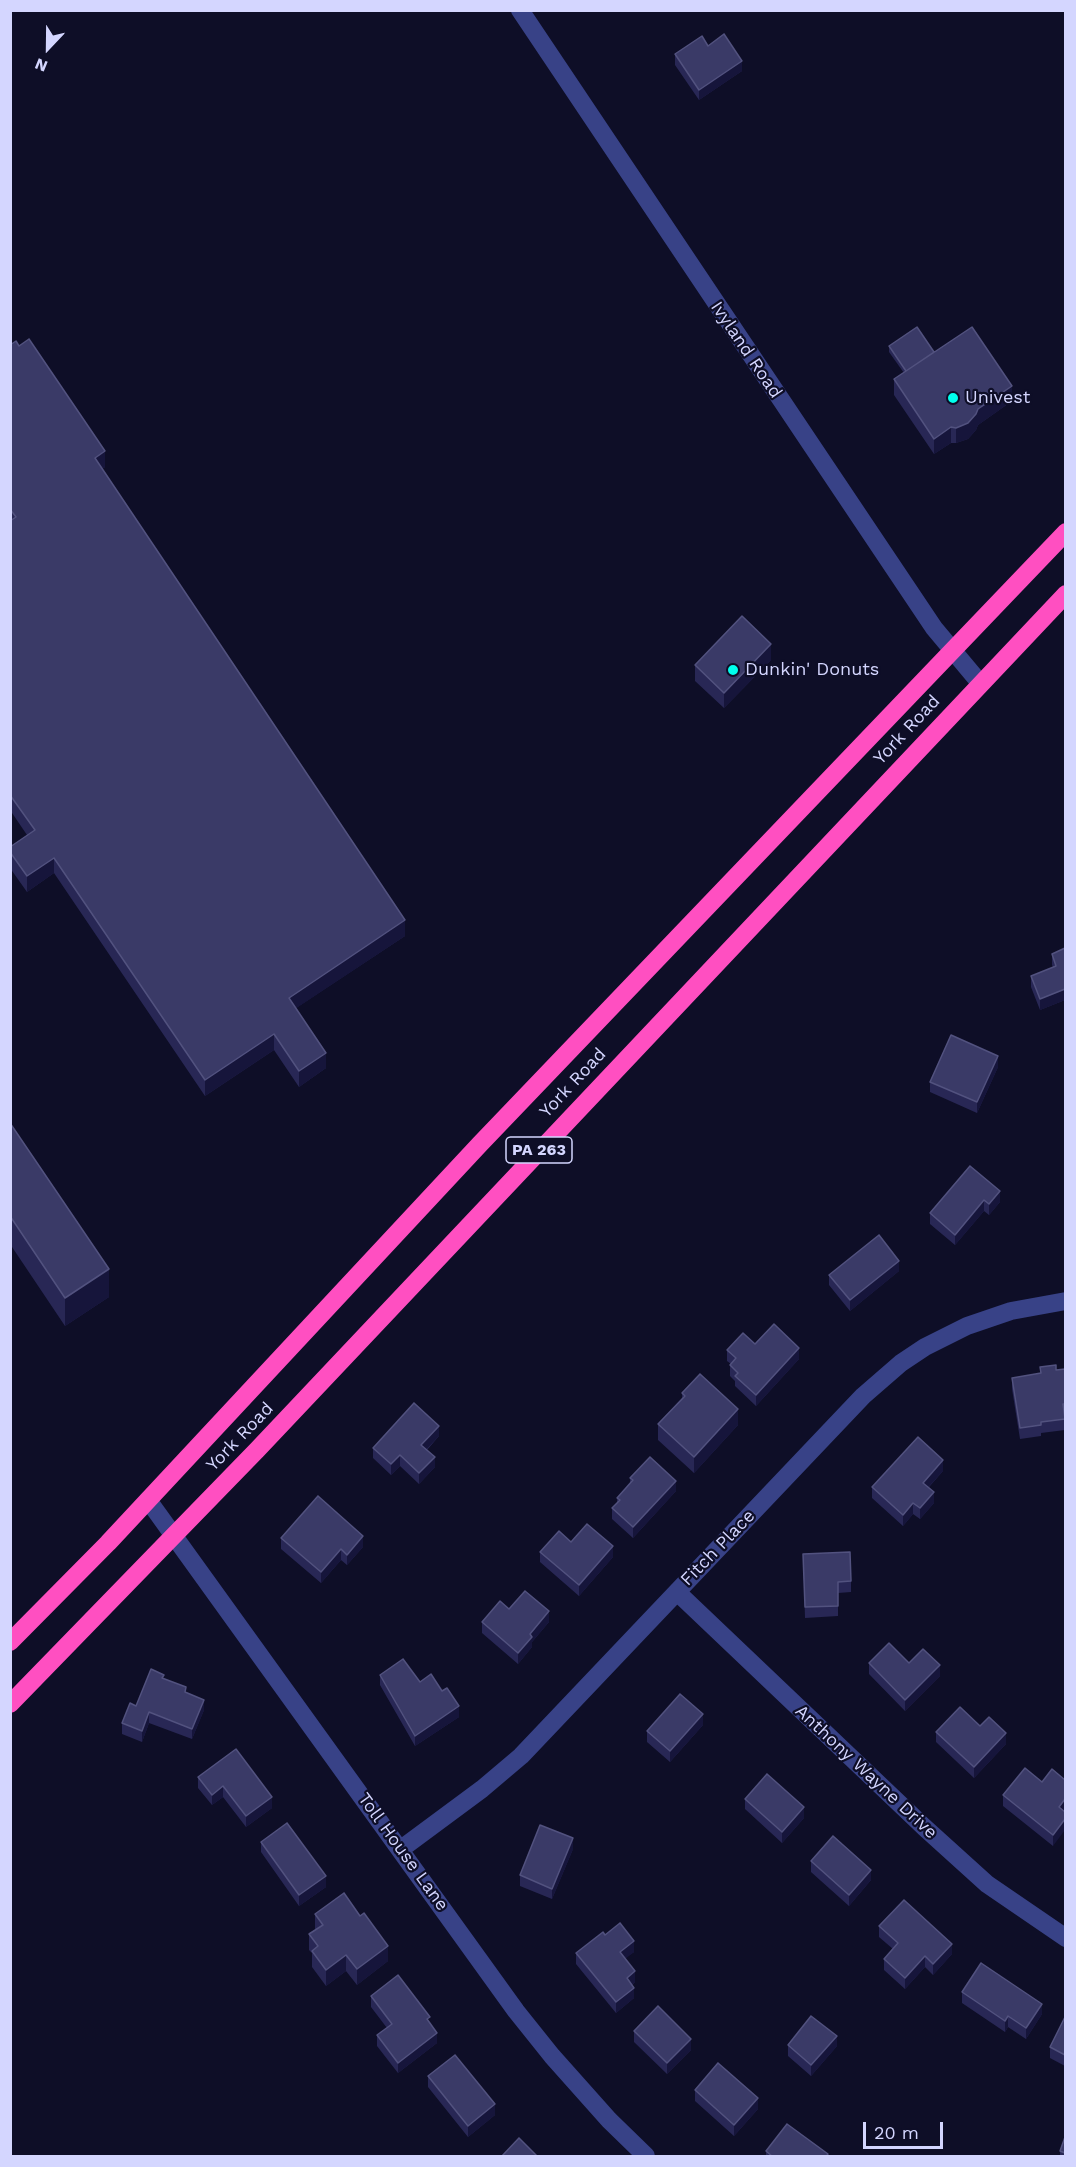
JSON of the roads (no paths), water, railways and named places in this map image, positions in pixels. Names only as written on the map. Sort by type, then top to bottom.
[{"type":"highway","name":"York Road","points":[[10,1642],[148,1500],[489,1136],[1065,532]]},
{"type":"highway","name":"York Road","points":[[10,1704],[257,1450],[1065,594]]},
{"type":"street","name":"Ivyland Road","points":[[519,10],[938,635],[980,683]]},
{"type":"street","name":"Fitch Place","points":[[401,1849],[482,1789],[521,1756],[863,1396],[902,1363],[925,1347],[967,1326],[1011,1311],[1065,1301]]},
{"type":"street","name":"Toll House Lane","points":[[148,1500],[523,2020],[609,2120],[646,2157]]},
{"type":"street","name":"Anthony Wayne Drive","points":[[677,1592],[987,1884],[1065,1938]]},
{"type":"place","name":"Univest","points":[[953,398]]},
{"type":"place","name":"Dunkin' Donuts","points":[[733,670]]}]
